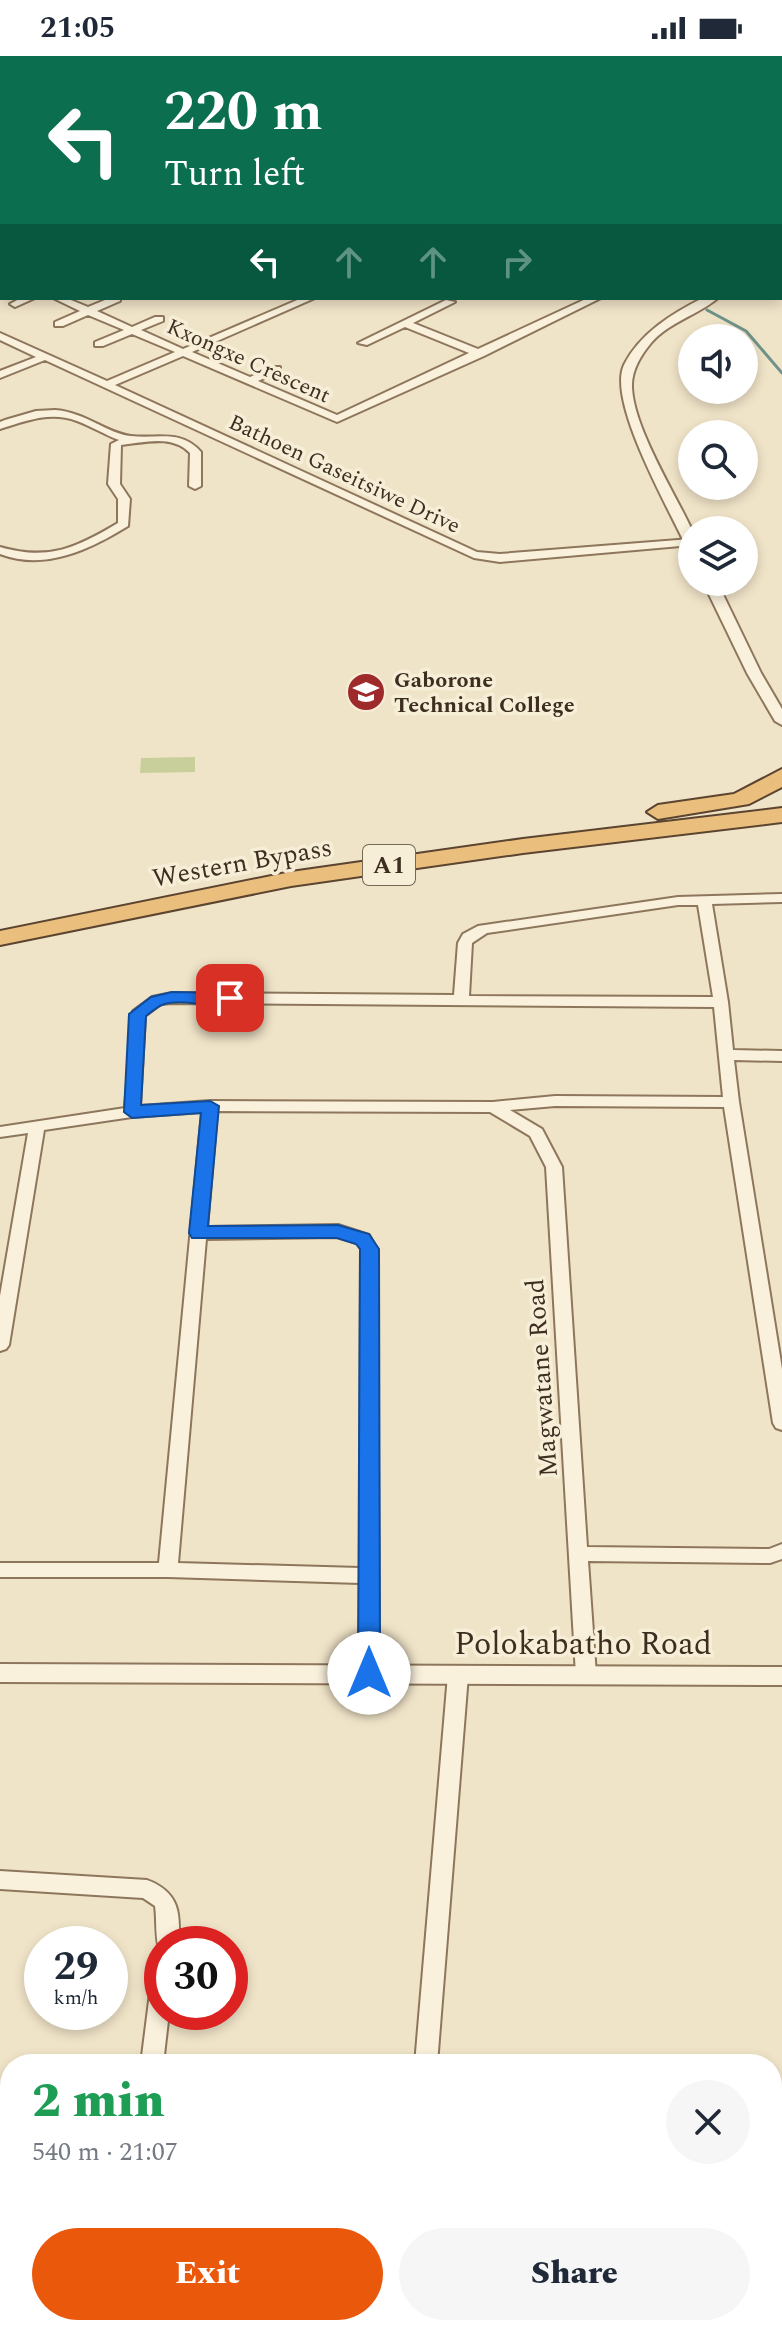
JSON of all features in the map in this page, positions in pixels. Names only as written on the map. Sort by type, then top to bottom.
[{"type":"highway","points":[[615,820],[732,801],[765,790],[782,775]]},
{"type":"highway","name":"Western Bypass","points":[[0,924],[279,868],[421,846],[615,820],[782,803]]},
{"type":"highway","name":"Western Bypass","points":[[0,938],[291,879],[523,846],[782,815]]},
{"type":"street","points":[[15,304],[25,300]]},
{"type":"street","name":"Kxongxe Crescent","points":[[63,300],[337,419],[480,354]]},
{"type":"street","points":[[59,324],[114,300]]},
{"type":"street","points":[[107,385],[184,354],[300,300]]},
{"type":"street","points":[[404,323],[480,354],[592,300]]},
{"type":"street","points":[[679,516],[634,422],[626,387],[634,356],[648,339],[684,312],[708,300]]},
{"type":"street","points":[[363,343],[450,302]]},
{"type":"street","points":[[99,344],[159,319]]},
{"type":"street","name":"Bathoen Gaseitsiwe Drive","points":[[0,336],[474,555],[500,558],[678,544]]},
{"type":"street","points":[[0,375],[44,357]]},
{"type":"street","points":[[248,382],[276,369]]},
{"type":"street","points":[[0,426],[31,414],[65,414],[77,417],[119,440],[174,439],[196,452],[195,486]]},
{"type":"street","points":[[0,550],[27,559],[51,558],[124,524],[124,499],[114,484],[119,440]]},
{"type":"street","points":[[717,596],[754,673],[782,721]]},
{"type":"street","points":[[461,1001],[465,943],[475,932],[664,903],[782,898]]},
{"type":"street","points":[[704,900],[721,1002],[731,1102],[782,1423]]},
{"type":"street","points":[[132,1112],[138,1014],[157,1000],[721,1002]]},
{"type":"street","points":[[728,1055],[782,1056]]},
{"type":"street","points":[[0,1132],[132,1112],[210,1106],[493,1107],[555,1101],[731,1102]]},
{"type":"street","points":[[168,1570],[210,1106]]},
{"type":"street","name":"Magwatane Road","points":[[493,1107],[536,1133],[554,1167],[586,1675]]},
{"type":"street","points":[[0,1345],[8,1268],[37,1126]]},
{"type":"street","points":[[198,1233],[338,1231],[363,1239],[369,1249],[369,1673]]},
{"type":"street","points":[[578,1554],[770,1556],[782,1551]]},
{"type":"street","points":[[0,1570],[168,1570],[370,1576]]},
{"type":"street","name":"Polokabatho Road","points":[[0,1673],[782,1676]]},
{"type":"street","points":[[427,2054],[458,1675]]},
{"type":"street","points":[[0,1880],[147,1889],[165,1901],[169,1926]]},
{"type":"street","points":[[153,2054],[156,2030]]},
{"type":"green space","points":[[195,757],[195,772],[140,773],[141,758]]},
{"type":"waterway","points":[[707,310],[746,331],[782,373]]},
{"type":"place","name":"Gaborone Technical College","points":[[366,692]]},
{"type":"route","points":[[230,998],[157,1000],[138,1014],[132,1112],[210,1106],[198,1233],[338,1231],[363,1239],[369,1249],[369,1673]]}]
